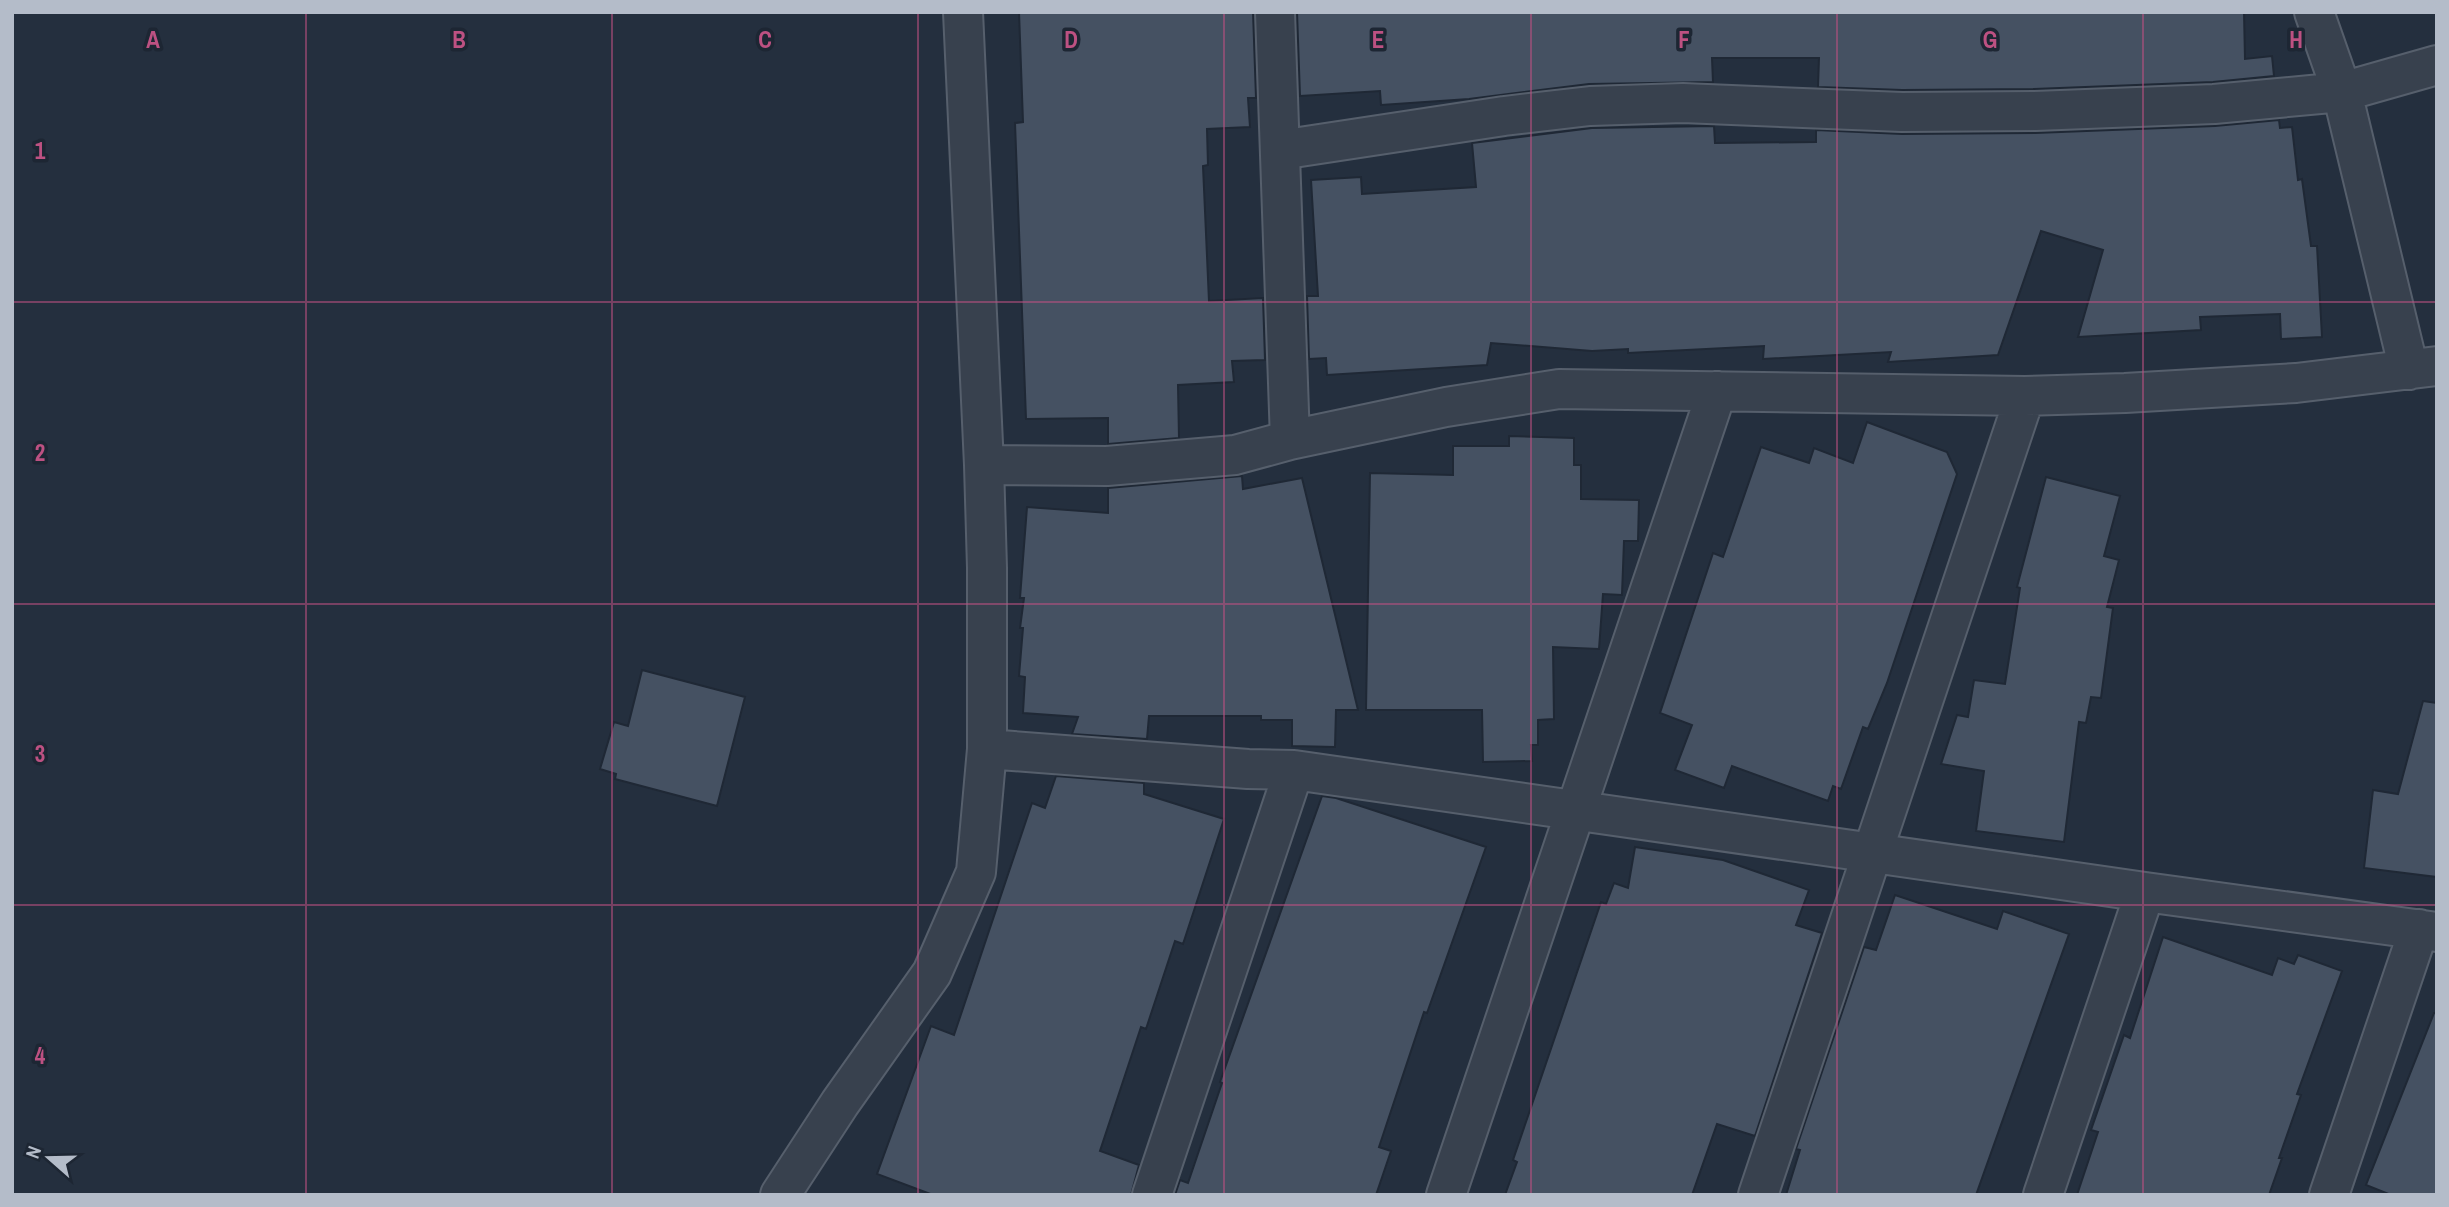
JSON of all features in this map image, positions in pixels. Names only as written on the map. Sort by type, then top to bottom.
[{"type":"street","points":[[780,1195],[840,1103],[932,973],[976,872],[987,749],[984,465],[963,12]]},
{"type":"street","points":[[1275,12],[1290,440]]},
{"type":"street","points":[[984,465],[1107,466],[1235,455],[1290,440],[1446,407],[1559,389],[2025,396],[2296,383],[2423,368],[2342,92],[2314,12]]},
{"type":"street","points":[[1280,150],[1504,116],[1590,106],[1683,103],[1902,113],[2214,104],[2342,92],[2437,65]]},
{"type":"street","points":[[1446,1195],[1717,391]]},
{"type":"street","points":[[1758,1195],[2025,396]]},
{"type":"street","points":[[987,749],[1248,769],[1294,770],[2428,930],[2329,1195]]},
{"type":"street","points":[[1152,1195],[1294,770]]},
{"type":"street","points":[[2043,1195],[2145,892]]},
{"type":"building","points":[[1019,12],[1253,12],[1256,98],[1248,98],[1250,127],[1207,129],[1208,165],[1203,166],[1209,301],[1263,298],[1265,360],[1232,361],[1234,382],[1178,385],[1179,438],[1108,444],[1108,418],[1026,419],[1015,123],[1023,122]]},
{"type":"building","points":[[1297,12],[2244,12],[2245,59],[2272,56],[2274,76],[2213,82],[2034,89],[1902,90],[1818,87],[1819,58],[1712,58],[1713,82],[1589,84],[1469,99],[1381,105],[1380,91],[1300,96]]},
{"type":"building","points":[[2279,120],[2280,128],[2292,127],[2298,180],[2302,179],[2311,246],[2317,246],[2322,337],[2281,339],[2280,314],[2200,317],[2201,330],[2078,337],[2103,250],[2041,231],[1998,355],[1888,362],[1891,352],[1763,359],[1764,346],[1628,353],[1628,349],[1592,351],[1491,343],[1487,365],[1327,375],[1326,358],[1309,359],[1307,296],[1318,296],[1311,180],[1361,177],[1362,194],[1476,187],[1472,143],[1592,128],[1714,126],[1715,143],[1816,142],[1816,130],[1902,134],[2035,133],[2215,126]]},
{"type":"building","points":[[1867,422],[1947,452],[1957,474],[1887,683],[1868,729],[1863,727],[1841,789],[1833,786],[1828,801],[1732,766],[1724,788],[1675,770],[1692,725],[1660,713],[1713,553],[1723,557],[1761,447],[1809,463],[1814,448],[1853,463]]},
{"type":"building","points":[[1509,436],[1574,438],[1574,465],[1581,465],[1581,499],[1639,500],[1638,541],[1624,541],[1622,595],[1603,594],[1599,649],[1553,647],[1554,719],[1538,720],[1538,745],[1531,745],[1532,761],[1483,762],[1482,710],[1366,710],[1370,473],[1453,475],[1453,446],[1509,446]]},
{"type":"building","points":[[1242,476],[1243,489],[1302,478],[1358,710],[1336,710],[1335,747],[1292,746],[1292,720],[1261,720],[1261,716],[1149,716],[1147,739],[1072,734],[1078,717],[1023,713],[1025,677],[1019,676],[1024,598],[1020,598],[1027,507],[1108,513],[1108,488]]},
{"type":"building","points":[[2046,477],[2120,496],[2104,556],[2119,560],[2107,607],[2113,608],[2101,698],[2091,697],[2086,723],[2079,722],[2064,842],[1976,831],[1984,771],[1941,764],[1957,715],[1968,717],[1974,680],[2005,684],[2020,588],[2017,587]]},
{"type":"building","points":[[642,670],[745,697],[717,806],[615,779],[616,774],[600,769],[614,722],[628,726]]},
{"type":"building","points":[[2423,701],[2437,703],[2437,877],[2364,868],[2373,790],[2398,794]]},
{"type":"building","points":[[1056,776],[1144,783],[1144,794],[1224,819],[1183,944],[1175,941],[1146,1029],[1141,1027],[1100,1151],[1139,1165],[1131,1195],[933,1195],[877,1174],[931,1026],[954,1035],[1032,803],[1045,808]]},
{"type":"building","points":[[1322,796],[1336,798],[1486,847],[1427,1013],[1424,1012],[1379,1147],[1391,1151],[1376,1195],[1175,1195],[1180,1180],[1188,1183],[1222,1083],[1220,1082]]},
{"type":"building","points":[[1635,847],[1723,860],[1809,890],[1796,925],[1822,933],[1755,1136],[1717,1124],[1692,1195],[1505,1195],[1517,1162],[1513,1160],[1601,902],[1606,904],[1614,883],[1628,888]]},
{"type":"building","points":[[1895,895],[1997,929],[2003,911],[2069,934],[1976,1195],[1786,1195],[1800,1150],[1796,1149],[1864,947],[1876,950]]},
{"type":"building","points":[[2163,937],[2272,975],[2278,958],[2294,964],[2298,955],[2342,971],[2297,1094],[2301,1095],[2269,1195],[2077,1195],[2098,1132],[2091,1130],[2124,1035],[2130,1038]]},
{"type":"building","points":[[2434,1013],[2437,1013],[2437,1195],[2391,1195],[2366,1185]]}]
